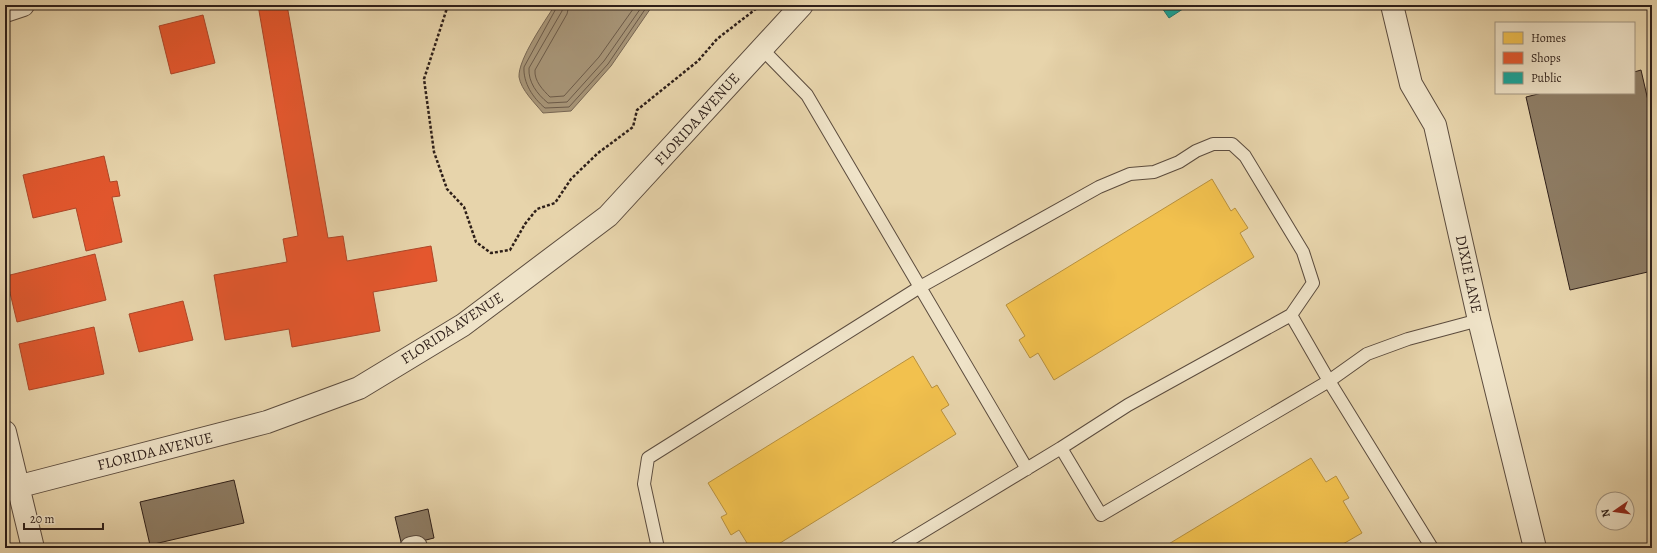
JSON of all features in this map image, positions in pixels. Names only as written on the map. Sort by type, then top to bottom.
[{"type":"street","points":[[5,10],[10,5]]},
{"type":"street","points":[[5,10],[23,5]]},
{"type":"street","name":"FLORIDA AVENUE","points":[[11,488],[267,422],[359,388],[463,325],[608,216],[802,5]]},
{"type":"street","name":"DIXIE LANE","points":[[1392,5],[1411,84],[1435,125],[1479,320],[1535,548]]},
{"type":"street","points":[[5,432],[11,488],[33,548]]},
{"type":"lane","points":[[761,48],[807,95],[1028,469]]},
{"type":"lane","points":[[658,548],[644,484],[648,458],[920,287],[1099,187],[1130,174],[1154,172],[1179,162],[1196,151],[1213,144],[1232,144],[1245,156],[1303,252],[1312,283],[1291,315],[1128,405],[1028,469],[896,548]]},
{"type":"lane","points":[[1291,315],[1329,381],[1432,548]]},
{"type":"lane","points":[[1061,448],[1102,515],[1329,381],[1367,354],[1408,339],[1479,320]]},
{"type":"path","points":[[448,5],[424,79],[434,152],[447,189],[464,207],[476,242],[491,253],[510,250],[525,224],[537,209],[554,203],[571,179],[598,153],[633,127],[637,110],[698,61],[717,39],[761,5]]},
{"type":"water","points":[[555,5],[653,5],[611,66],[571,111],[543,113],[522,87],[519,77],[520,69],[527,51]]},
{"type":"building: Homes","points":[[1212,179],[1231,211],[1235,208],[1248,228],[1240,233],[1254,257],[1054,380],[1038,353],[1030,358],[1019,340],[1025,336],[1006,305]]},
{"type":"building: Homes","points":[[913,356],[932,388],[937,385],[949,405],[941,410],[956,434],[772,548],[750,548],[739,530],[731,535],[721,517],[727,514],[708,483]]},
{"type":"building: Homes","points":[[1311,458],[1326,482],[1336,476],[1349,498],[1343,501],[1362,533],[1336,548],[1162,548]]},
{"type":"building: Shops","points":[[258,5],[287,5],[328,238],[343,236],[347,261],[431,246],[437,281],[373,292],[380,331],[292,347],[289,329],[225,340],[214,275],[287,262],[283,239],[298,236]]},
{"type":"building: Shops","points":[[203,15],[215,63],[171,74],[159,26]]},
{"type":"building: Shops","points":[[104,156],[110,182],[117,181],[120,196],[112,197],[122,242],[86,251],[76,208],[33,218],[23,175]]},
{"type":"building: Shops","points":[[95,254],[106,300],[17,322],[6,276]]},
{"type":"building: Shops","points":[[183,301],[193,340],[139,352],[129,314]]},
{"type":"building: Shops","points":[[94,327],[104,374],[29,390],[19,344]]},
{"type":"building: Public","points":[[1160,5],[1189,5],[1169,18]]},
{"type":"building: Other","points":[[1641,70],[1652,118],[1652,271],[1570,290],[1526,97],[1538,94],[1635,94],[1635,72]]},
{"type":"building: Other","points":[[234,480],[244,523],[150,545],[140,502]]},
{"type":"building: Other","points":[[428,509],[434,538],[402,546],[395,517]]}]
